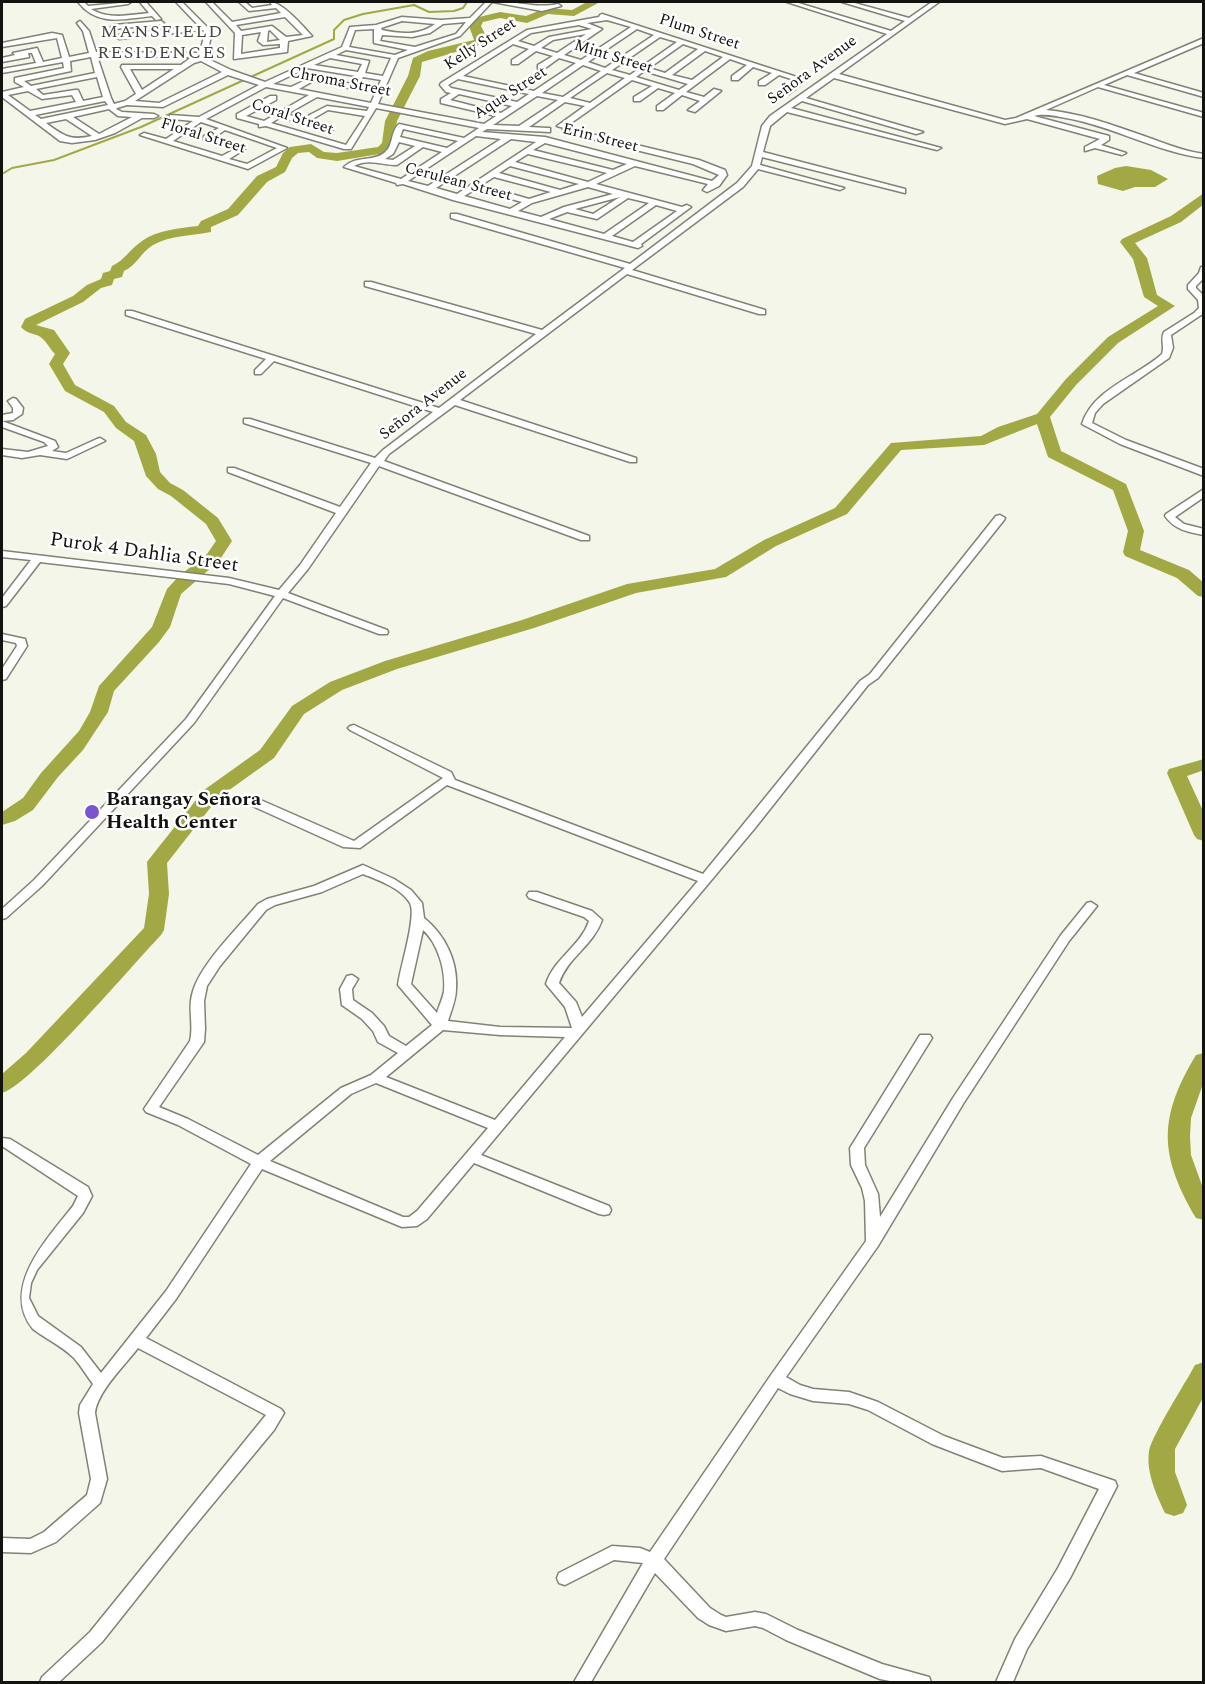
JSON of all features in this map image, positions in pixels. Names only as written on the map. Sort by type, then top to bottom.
[{"type":"street","points":[[83,5],[128,2]]},
{"type":"street","points":[[143,2],[170,33]]},
{"type":"street","points":[[179,2],[209,32],[203,57]]},
{"type":"street","points":[[209,2],[239,33],[237,57],[284,50],[284,41],[272,28],[239,33]]},
{"type":"street","points":[[242,2],[251,10],[275,4],[309,36],[265,44],[262,41],[265,33],[262,29]]},
{"type":"street","points":[[167,142],[200,119],[247,93],[345,48],[395,57],[458,35],[489,2]]},
{"type":"street","points":[[496,2],[542,9],[558,6]]},
{"type":"street","points":[[790,2],[892,33]]},
{"type":"street","points":[[845,2],[909,20]]},
{"type":"street","name":"Señora Avenue","points":[[2,915],[38,884],[190,721],[281,594],[304,567],[340,511],[386,452],[740,185],[756,166],[766,126],[799,98],[936,2]]},
{"type":"street","points":[[83,5],[94,16],[107,19],[154,14]]},
{"type":"street","points":[[506,15],[515,5]]},
{"type":"street","points":[[94,16],[123,12],[127,16]]},
{"type":"street","name":"Plum Street","points":[[589,12],[802,80],[786,92]]},
{"type":"street","points":[[232,24],[288,14]]},
{"type":"street","name":"Kelly Street","points":[[457,92],[444,88],[444,86],[530,31],[608,18]]},
{"type":"street","points":[[107,19],[119,37],[123,55]]},
{"type":"street","points":[[378,30],[402,19],[437,22],[472,20]]},
{"type":"street","points":[[345,48],[352,28],[378,30],[408,37],[431,31],[437,22]]},
{"type":"street","points":[[431,31],[415,27],[437,22]]},
{"type":"street","points":[[80,23],[86,31],[107,98],[114,112],[154,116]]},
{"type":"street","points":[[114,27],[161,23]]},
{"type":"street","points":[[578,23],[597,28],[597,30]]},
{"type":"street","name":"Aqua Street","points":[[400,183],[636,27]]},
{"type":"street","points":[[119,37],[204,28]]},
{"type":"street","points":[[378,30],[376,42],[414,50]]},
{"type":"street","points":[[515,62],[551,38],[597,30]]},
{"type":"street","points":[[541,67],[597,30]]},
{"type":"street","points":[[522,128],[658,34]]},
{"type":"street","points":[[2,45],[58,35],[68,69],[19,79],[42,97],[75,92],[80,103]]},
{"type":"street","points":[[999,129],[1203,40]]},
{"type":"street","name":"Mint Street","points":[[513,42],[705,100]]},
{"type":"street","points":[[564,128],[591,105],[682,42]]},
{"type":"street","points":[[667,75],[703,49]]},
{"type":"street","points":[[2,60],[36,53],[40,63]]},
{"type":"street","points":[[2,71],[94,54],[203,57]]},
{"type":"street","points":[[292,90],[312,79],[354,87],[366,63],[328,55]]},
{"type":"street","points":[[40,122],[127,103],[192,61],[203,57]]},
{"type":"street","name":"Chroma Street","points":[[203,57],[228,72],[267,85],[487,127],[550,131]]},
{"type":"street","points":[[304,121],[327,108],[370,114],[376,105],[395,57]]},
{"type":"street","points":[[660,108],[728,57]]},
{"type":"street","points":[[735,78],[752,64]]},
{"type":"street","points":[[132,81],[155,66]]},
{"type":"street","points":[[140,94],[125,67],[184,66]]},
{"type":"street","points":[[307,66],[359,76],[385,78]]},
{"type":"street","points":[[644,69],[694,83]]},
{"type":"street","points":[[127,103],[158,106],[228,72]]},
{"type":"street","points":[[762,83],[778,72]]},
{"type":"street","points":[[1127,73],[1203,94]]},
{"type":"street","points":[[2,94],[100,74]]},
{"type":"street","points":[[833,75],[993,120],[1012,122]]},
{"type":"street","points":[[458,77],[591,105]]},
{"type":"street","points":[[1097,85],[1203,115]]},
{"type":"street","points":[[637,99],[657,86]]},
{"type":"street","points":[[692,110],[717,91]]},
{"type":"street","points":[[503,116],[444,102],[457,92],[520,105]]},
{"type":"street","name":"Coral Street","points":[[247,93],[273,98],[240,116],[344,147],[348,147],[370,114]]},
{"type":"street","points":[[2,94],[63,139],[73,142],[97,136],[139,116]]},
{"type":"street","points":[[173,117],[200,119],[245,134],[317,94]]},
{"type":"street","points":[[29,114],[107,98]]},
{"type":"street","points":[[799,98],[919,132]]},
{"type":"street","points":[[785,109],[937,148]]},
{"type":"street","points":[[92,111],[106,117],[121,114]]},
{"type":"street","points":[[1029,114],[1106,138],[1091,147],[1122,153]]},
{"type":"street","points":[[1029,114],[1066,115],[1128,133],[1181,152],[1203,156]]},
{"type":"street","points":[[282,115],[329,129]]},
{"type":"street","points":[[67,116],[97,136]]},
{"type":"street","points":[[312,116],[334,123],[319,141]]},
{"type":"street","name":"Cerulean Street","points":[[464,140],[404,126],[398,128],[395,146],[386,156],[376,160],[355,162],[348,167],[400,183],[636,245],[686,207],[654,202]]},
{"type":"street","points":[[456,198],[544,140],[552,126],[715,168],[723,175],[707,190]]},
{"type":"street","points":[[223,159],[241,149],[207,138],[224,128]]},
{"type":"street","name":"Floral Street","points":[[144,135],[248,167],[283,148],[245,134]]},
{"type":"street","name":"Erin Street","points":[[475,134],[544,140],[716,184]]},
{"type":"street","points":[[428,190],[509,137]]},
{"type":"street","points":[[397,139],[448,151]]},
{"type":"street","points":[[376,160],[394,163],[421,145]]},
{"type":"street","points":[[527,151],[615,173]]},
{"type":"street","points":[[510,212],[530,201],[590,184],[636,163],[653,152]]},
{"type":"street","points":[[760,153],[902,191]]},
{"type":"street","points":[[509,163],[654,202]]},
{"type":"street","points":[[756,166],[840,188]]},
{"type":"street","points":[[493,174],[558,192]]},
{"type":"street","points":[[475,186],[530,201]]},
{"type":"street","points":[[567,209],[594,217],[624,195]]},
{"type":"street","points":[[541,220],[567,209],[624,195]]},
{"type":"street","points":[[606,237],[654,202]]},
{"type":"street","points":[[453,216],[762,312]]},
{"type":"street","points":[[1203,269],[1203,274],[1192,285],[1192,289],[1202,299],[1203,308],[1197,315],[1167,334],[1169,348],[1167,354],[1098,403],[1087,418],[1087,424],[1123,442],[1203,473]]},
{"type":"street","points":[[368,284],[541,333]]},
{"type":"street","points":[[129,313],[440,411]]},
{"type":"street","points":[[258,372],[272,358]]},
{"type":"street","points":[[2,418],[10,418],[17,414],[18,408],[13,400]]},
{"type":"street","points":[[453,401],[633,460]]},
{"type":"street","points":[[247,422],[378,462],[585,538]]},
{"type":"street","points":[[2,424],[52,443],[53,447],[42,453]]},
{"type":"street","points":[[2,452],[22,456],[42,453],[67,456],[100,441]]},
{"type":"street","points":[[231,470],[340,511]]},
{"type":"street","points":[[1203,492],[1170,516],[1173,522],[1181,527],[1203,532]]},
{"type":"street","points":[[578,1031],[500,1031],[440,1025],[404,985],[406,961],[416,935],[421,911],[412,894],[392,881],[363,869],[318,889],[271,902],[262,907],[211,970],[197,997],[200,1018],[197,1042],[151,1109],[183,1122],[259,1162],[402,1222],[412,1221],[422,1215],[472,1157],[497,1126],[578,1031],[705,879],[864,683],[874,676],[1000,518]]},
{"type":"street","name":"Purok 4 Dahlia Street","points":[[2,554],[214,580],[281,594],[383,632]]},
{"type":"street","points":[[2,604],[38,558]]},
{"type":"street","points":[[2,637],[17,639],[21,641],[22,646],[2,677]]},
{"type":"street","points":[[354,728],[409,753],[447,774],[450,782],[705,879]]},
{"type":"street","points":[[252,801],[347,844],[356,845],[448,778]]},
{"type":"street","points":[[533,895],[588,914],[596,920],[592,932],[556,972],[552,984],[571,1005],[578,1031]]},
{"type":"street","points":[[582,1683],[654,1560],[776,1379],[873,1242],[958,1101],[1065,938],[1091,906]]},
{"type":"street","points":[[2,1545],[31,1546],[50,1538],[94,1497],[99,1479],[87,1413],[88,1405],[101,1384],[171,1295],[259,1162],[345,1091],[376,1078],[440,1025],[450,991],[449,971],[442,950],[432,932],[418,919]]},
{"type":"street","points":[[352,979],[346,989],[347,1002],[367,1016],[379,1029],[383,1039],[406,1052]]},
{"type":"street","points":[[873,1242],[873,1205],[869,1187],[859,1171],[855,1158],[857,1148],[925,1038]]},
{"type":"street","points":[[376,1078],[497,1126]]},
{"type":"street","points":[[5,1142],[83,1191],[85,1196],[75,1216],[31,1264],[24,1287],[23,1303],[28,1314],[40,1326],[79,1353],[101,1384]]},
{"type":"street","points":[[472,1157],[604,1210]]},
{"type":"street","points":[[48,1683],[96,1637],[268,1426],[276,1413],[136,1340]]},
{"type":"street","points":[[776,1379],[795,1390],[813,1395],[849,1398],[873,1406],[938,1440],[1002,1465],[1041,1462],[1109,1486],[1058,1583],[1030,1628],[1010,1667],[1005,1683]]},
{"type":"street","points":[[565,1578],[612,1553],[640,1555],[654,1560],[704,1613],[715,1620],[726,1624],[755,1620],[766,1621],[792,1635],[880,1671],[922,1683]]},
{"type":"shaded area","points":[[1126,166],[1151,170],[1168,179],[1155,187],[1135,187],[1123,191],[1098,184],[1097,176]]},
{"type":"waterway","points":[[2,174],[12,168],[54,160],[141,127],[334,39],[334,30],[344,20],[363,14],[414,5],[429,12],[454,11],[463,8],[467,2]]},
{"type":"waterway","points":[[2,819],[17,812],[30,802],[48,777],[85,735],[99,712],[105,690],[120,671],[153,639],[161,627],[169,601],[178,586],[213,557],[224,541],[212,521],[177,493],[164,486],[152,473],[148,454],[141,438],[121,425],[109,409],[70,388],[57,369],[56,364],[63,353],[57,348],[56,342],[47,336],[49,333],[38,332],[28,327],[30,322],[78,299],[101,283],[107,282],[108,276],[117,274],[117,269],[127,264],[149,242],[169,235],[206,229],[204,227],[206,224],[233,212],[262,179],[281,169],[287,156],[294,150],[311,148],[321,155],[337,157],[382,150],[388,144],[391,121],[414,76],[417,60],[424,56],[479,42],[481,38],[475,26],[479,20],[500,15],[527,20],[546,11],[574,13],[594,2]]},
{"type":"waterway","points":[[1042,417],[1071,382],[1113,340],[1168,306],[1151,297],[1140,258],[1127,242],[1176,219],[1204,197]]},
{"type":"waterway","points":[[2,1086],[34,1058],[154,930],[159,894],[157,862],[211,794],[267,754],[298,710],[336,686],[391,665],[528,624],[633,588],[720,573],[770,543],[841,511],[896,446],[984,440],[1003,430],[1042,417]]},
{"type":"waterway","points":[[1042,417],[1054,454],[1120,487],[1136,531],[1131,552],[1183,574],[1204,592]]},
{"type":"waterway","points":[[1204,764],[1176,773],[1204,835]]},
{"type":"waterway","points":[[1204,1060],[1185,1099],[1178,1136],[1185,1174],[1204,1212]]},
{"type":"waterway","points":[[1174,1505],[1162,1472],[1162,1449],[1204,1372]]},
{"type":"place","name":"Barangay Señora Health Center","points":[[92,812]]},
{"type":"district","name":"MANSFIELD RESIDENCES","points":[[162,43]]}]
